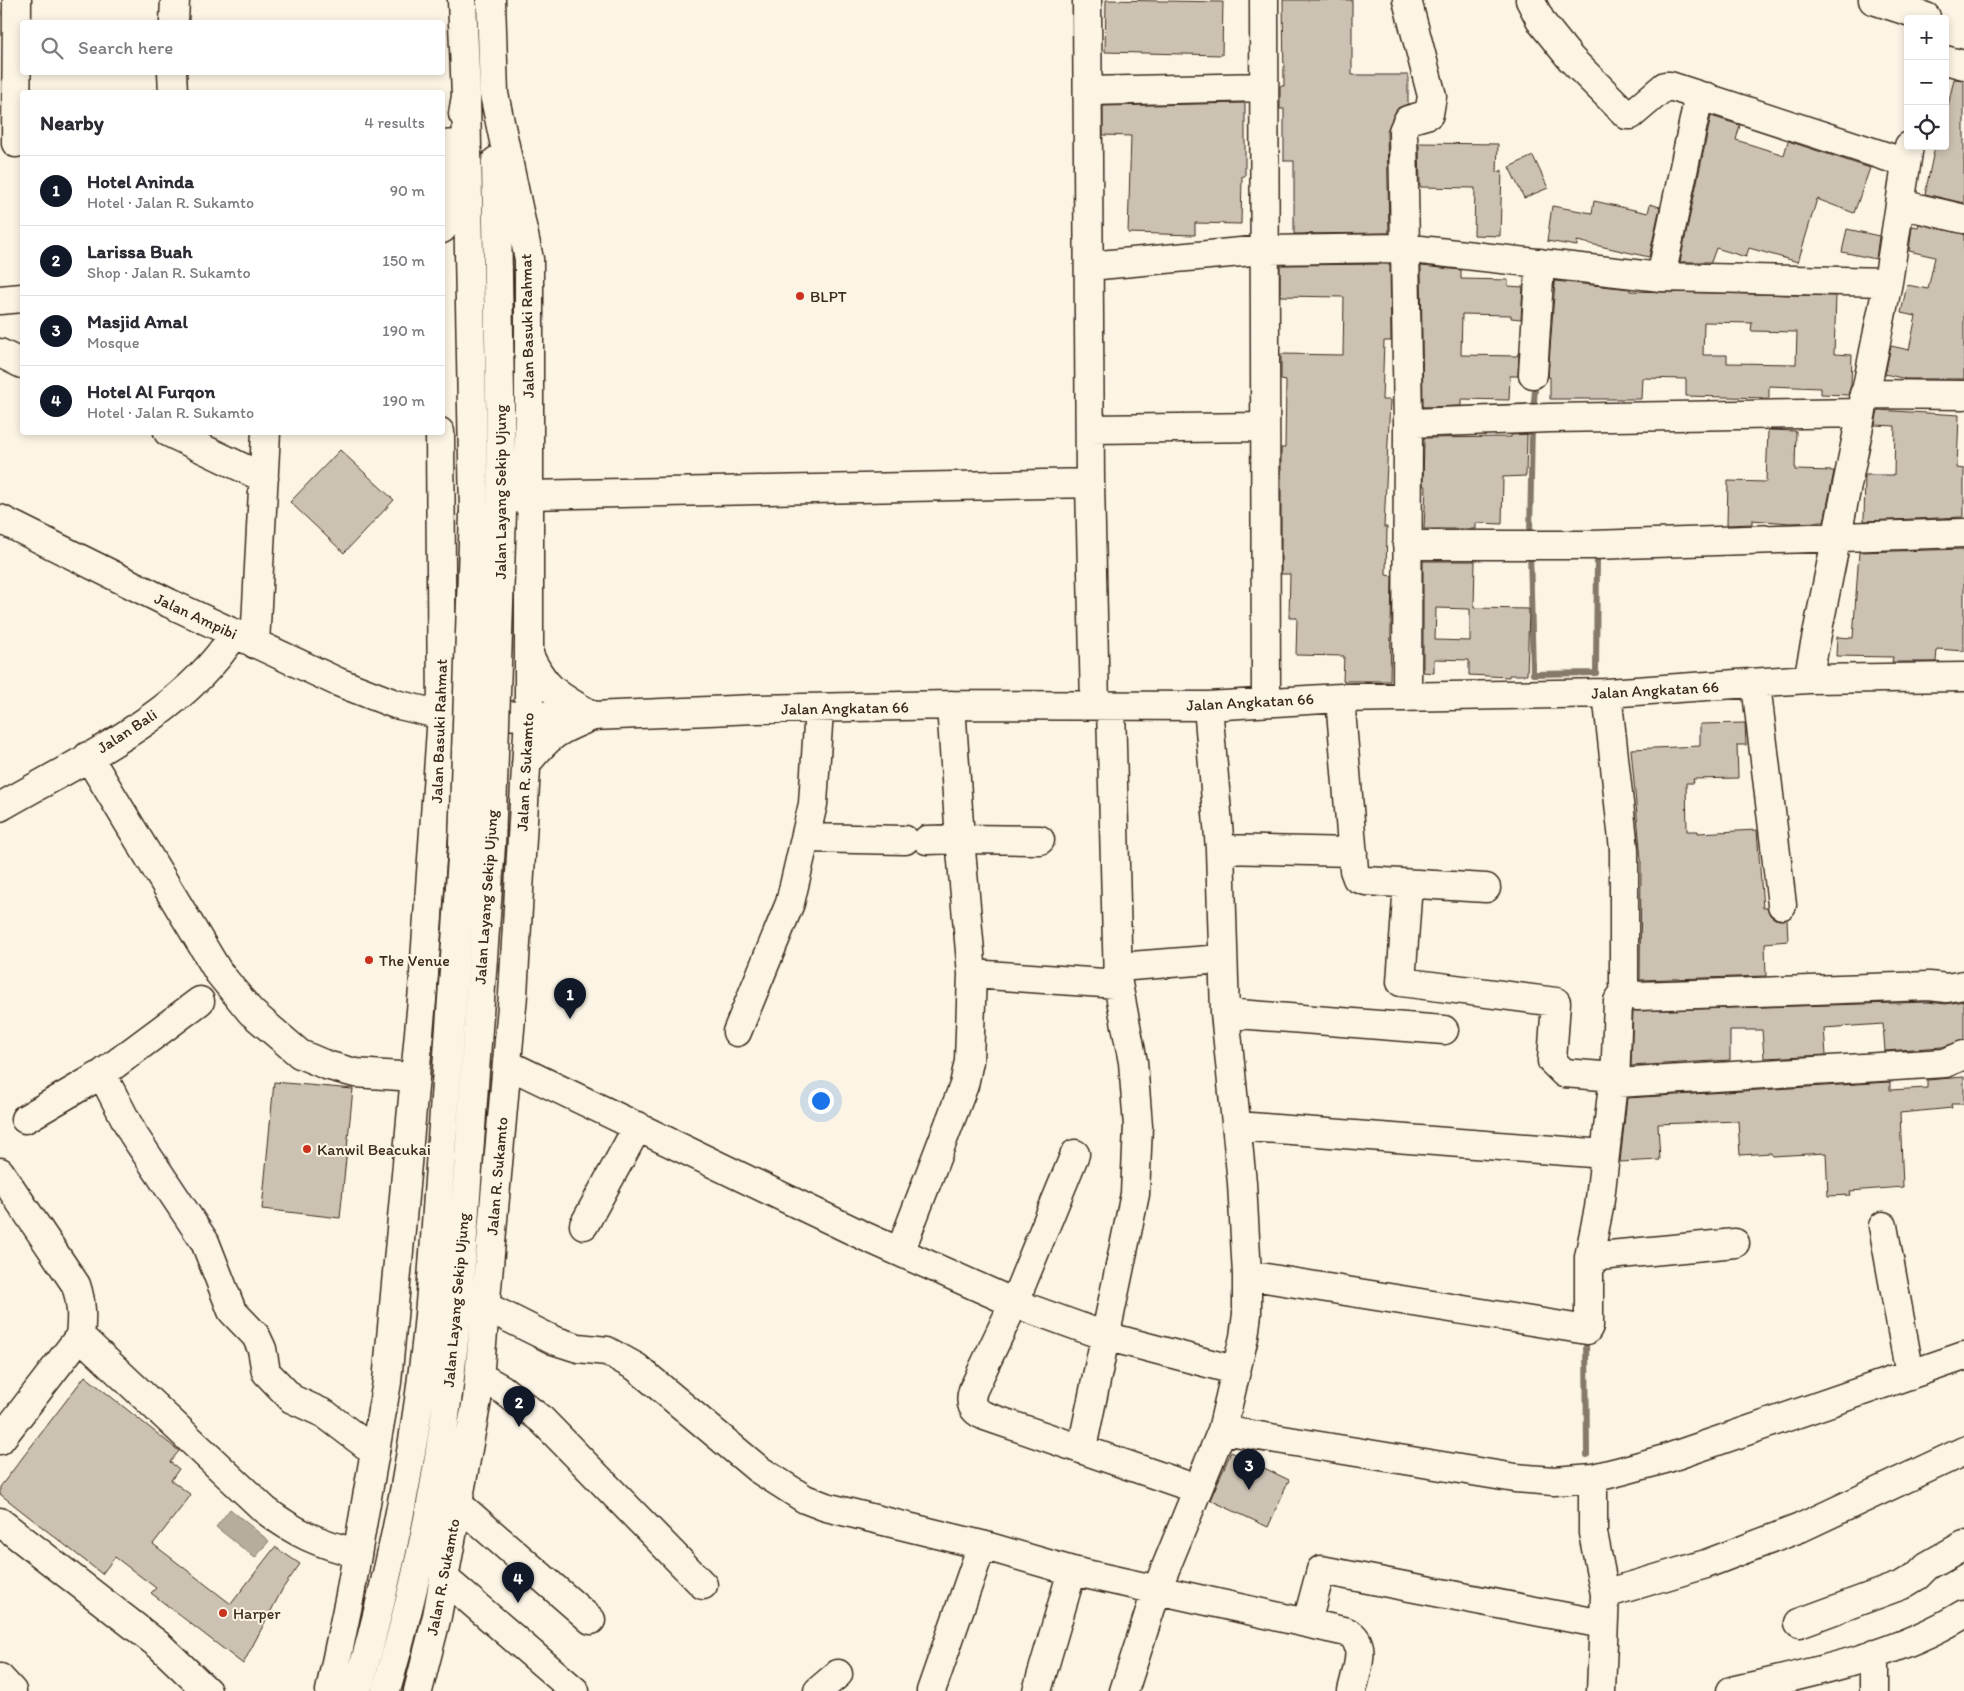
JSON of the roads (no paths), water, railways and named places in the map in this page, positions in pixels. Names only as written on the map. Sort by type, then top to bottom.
[{"type":"main road","points":[[13,143],[17,0]]},
{"type":"main road","points":[[174,20],[175,0]]},
{"type":"main road","points":[[445,197],[450,144],[466,96],[462,0]]},
{"type":"main road","name":"Jalan Basuki Rahmat","points":[[491,0],[494,94],[529,258],[529,643]]},
{"type":"main road","points":[[1082,1448],[1136,1194],[1138,1126],[1133,1062],[1118,975],[1090,483],[1087,0]]},
{"type":"main road","points":[[1264,0],[1263,250],[1266,702]]},
{"type":"main road","points":[[1407,0],[1432,101],[1429,114],[1408,120],[1402,131],[1408,423],[1407,697]]},
{"type":"main road","points":[[1530,0],[1542,22],[1571,59],[1627,115],[1631,115],[1665,86],[1908,155],[1888,282],[1862,403],[1808,679]]},
{"type":"main road","points":[[1873,0],[1927,12]]},
{"type":"main road","points":[[1949,61],[1964,65]]},
{"type":"main road","points":[[172,75],[173,90]]},
{"type":"main road","points":[[1088,91],[1263,87]]},
{"type":"main road","name":"Jalan Layang Sekip Ujung","points":[[386,1691],[410,1606],[441,1446],[454,1348],[491,845],[502,512],[494,94]]},
{"type":"main road","name":"Jalan Layang Sekip Ujung","points":[[357,1691],[382,1600],[413,1441],[426,1345],[463,844],[474,512],[466,96]]},
{"type":"main road","points":[[1660,277],[1696,110],[1701,101],[1707,97]]},
{"type":"main road","points":[[1900,204],[1964,219]]},
{"type":"main road","points":[[1089,266],[1263,250],[1404,248],[1660,277],[1888,282]]},
{"type":"main road","points":[[1533,374],[1540,263]]},
{"type":"main road","points":[[0,300],[20,298]]},
{"type":"main road","points":[[0,353],[20,363]]},
{"type":"main road","points":[[1408,423],[1862,403],[1964,395]]},
{"type":"main road","points":[[1090,429],[1264,427]]},
{"type":"main road","points":[[174,435],[264,478]]},
{"type":"main road","name":"Jalan Bali","points":[[0,807],[140,724],[183,693],[219,657],[245,639],[264,478],[266,435]]},
{"type":"main road","name":"Jalan Basuki Rahmat","points":[[435,822],[442,715],[440,435]]},
{"type":"main road","points":[[529,495],[1090,483]]},
{"type":"main road","name":"Jalan Ampibi","points":[[0,519],[169,603],[338,682],[395,704],[442,715]]},
{"type":"main road","points":[[1407,545],[1598,545],[1964,532]]},
{"type":"main road","points":[[441,619],[464,658],[479,670],[488,671],[512,664],[529,643]]},
{"type":"main road","points":[[529,643],[538,674],[550,690],[593,716]]},
{"type":"main road","name":"Jalan R. Sukamto","points":[[418,1691],[444,1578],[479,1376],[507,1061],[526,764],[532,716],[529,643]]},
{"type":"main road","name":"Jalan Angkatan 66","points":[[442,715],[593,716],[755,709],[951,705],[1208,706],[1340,698],[1599,693],[1756,684],[1808,679],[1964,677]]},
{"type":"main road","points":[[1756,684],[1782,905]]},
{"type":"main road","points":[[1247,1275],[1579,1329],[1589,1327],[1589,1258],[1599,1208],[1600,1154],[1615,1081],[1618,1001],[1626,990],[1624,849],[1599,693]]},
{"type":"main road","points":[[1340,698],[1354,870],[1357,878],[1366,881],[1486,888]]},
{"type":"main road","points":[[900,1252],[964,1085],[972,1040],[972,974],[951,705]]},
{"type":"main road","points":[[1124,1691],[1157,1589],[1222,1430],[1234,1370],[1244,1337],[1247,1275],[1237,1126],[1225,1013],[1220,849],[1208,706]]},
{"type":"main road","points":[[737,1032],[790,903],[813,804],[819,709]]},
{"type":"main road","points":[[526,764],[544,743],[559,730],[593,716]]},
{"type":"main road","points":[[88,756],[219,973],[251,1012],[300,1054],[326,1065],[355,1073],[415,1078]]},
{"type":"main road","points":[[330,1691],[357,1553],[387,1382],[415,1078],[435,822],[455,787],[479,771],[499,778],[511,795],[515,803],[522,838]]},
{"type":"main road","points":[[806,838],[1040,840]]},
{"type":"main road","points":[[1220,849],[1353,852]]},
{"type":"main road","points":[[1408,884],[1401,982],[1556,1002],[1552,1061],[1564,1073],[1624,1082],[1945,1062],[1964,1055]]},
{"type":"main road","points":[[972,974],[1118,975],[1222,959]]},
{"type":"main road","points":[[1626,990],[1637,996],[1929,986],[1947,988],[1964,985]]},
{"type":"main road","points":[[26,1119],[102,1074],[200,1000]]},
{"type":"main road","points":[[1225,1013],[1444,1030]]},
{"type":"main road","points":[[417,1049],[428,1034],[445,1028],[492,1035],[503,1047],[507,1061],[900,1252],[1014,1303],[1105,1336],[1234,1370]]},
{"type":"main road","points":[[102,1074],[133,1134],[205,1242],[232,1311],[256,1336],[262,1349],[266,1372],[292,1399],[325,1414],[375,1452]]},
{"type":"main road","points":[[584,1225],[638,1126]]},
{"type":"main road","points":[[1237,1126],[1600,1154]]},
{"type":"main road","points":[[1075,1154],[1014,1303],[972,1390],[971,1404],[980,1414],[1198,1489]]},
{"type":"main road","points":[[0,1440],[80,1336],[82,1308],[76,1285],[2,1181]]},
{"type":"main road","points":[[1883,1226],[1910,1375]]},
{"type":"main road","points":[[1589,1258],[1735,1243]]},
{"type":"main road","points":[[485,1306],[553,1340],[578,1348],[607,1351],[636,1367],[758,1469],[805,1499],[851,1514],[982,1546],[1072,1571],[1347,1632],[1356,1638],[1360,1647],[1352,1691]]},
{"type":"main road","points":[[80,1336],[265,1510],[291,1530],[315,1541],[357,1553]]},
{"type":"main road","points":[[1222,1430],[1515,1478],[1554,1481],[1593,1478],[1664,1458],[1964,1356]]},
{"type":"main road","points":[[479,1376],[502,1389],[542,1420],[703,1585]]},
{"type":"main road","points":[[1605,1594],[1706,1564],[1800,1528],[1964,1451]]},
{"type":"main road","points":[[1593,1478],[1593,1533],[1605,1594],[1600,1691]]},
{"type":"main road","points":[[458,1504],[591,1620]]},
{"type":"main road","points":[[0,1522],[160,1646],[207,1691]]},
{"type":"main road","points":[[1799,1623],[1902,1585],[1917,1576],[1927,1566],[1964,1545]]},
{"type":"main road","points":[[931,1691],[982,1546]]},
{"type":"main road","points":[[1307,1622],[1321,1570],[1603,1624]]},
{"type":"main road","points":[[1037,1691],[1072,1571]]},
{"type":"main road","points":[[444,1578],[575,1691]]},
{"type":"main road","points":[[1731,1691],[1834,1668],[1937,1630],[1964,1614]]},
{"type":"main road","points":[[1874,1654],[1874,1691]]},
{"type":"main road","points":[[0,1678],[12,1691]]},
{"type":"waterway","points":[[1533,412],[1536,379]]},
{"type":"waterway","points":[[1530,535],[1532,424]]},
{"type":"waterway","points":[[1530,551],[1533,674],[1596,673],[1597,555]]},
{"type":"waterway","points":[[1586,1336],[1587,1455]]},
{"type":"place","name":"BLPT","points":[[800,296]]},
{"type":"place","name":"The Venue","points":[[369,960]]},
{"type":"place","name":"Hotel Aninda","points":[[570,1019]]},
{"type":"place","name":"Kanwil Beacukai","points":[[307,1149]]},
{"type":"place","name":"Larissa Buah","points":[[519,1427]]},
{"type":"place","name":"Masjid Amal","points":[[1249,1490]]},
{"type":"place","name":"Hotel Al Furqon","points":[[518,1603]]},
{"type":"place","name":"Harper","points":[[223,1613]]}]
